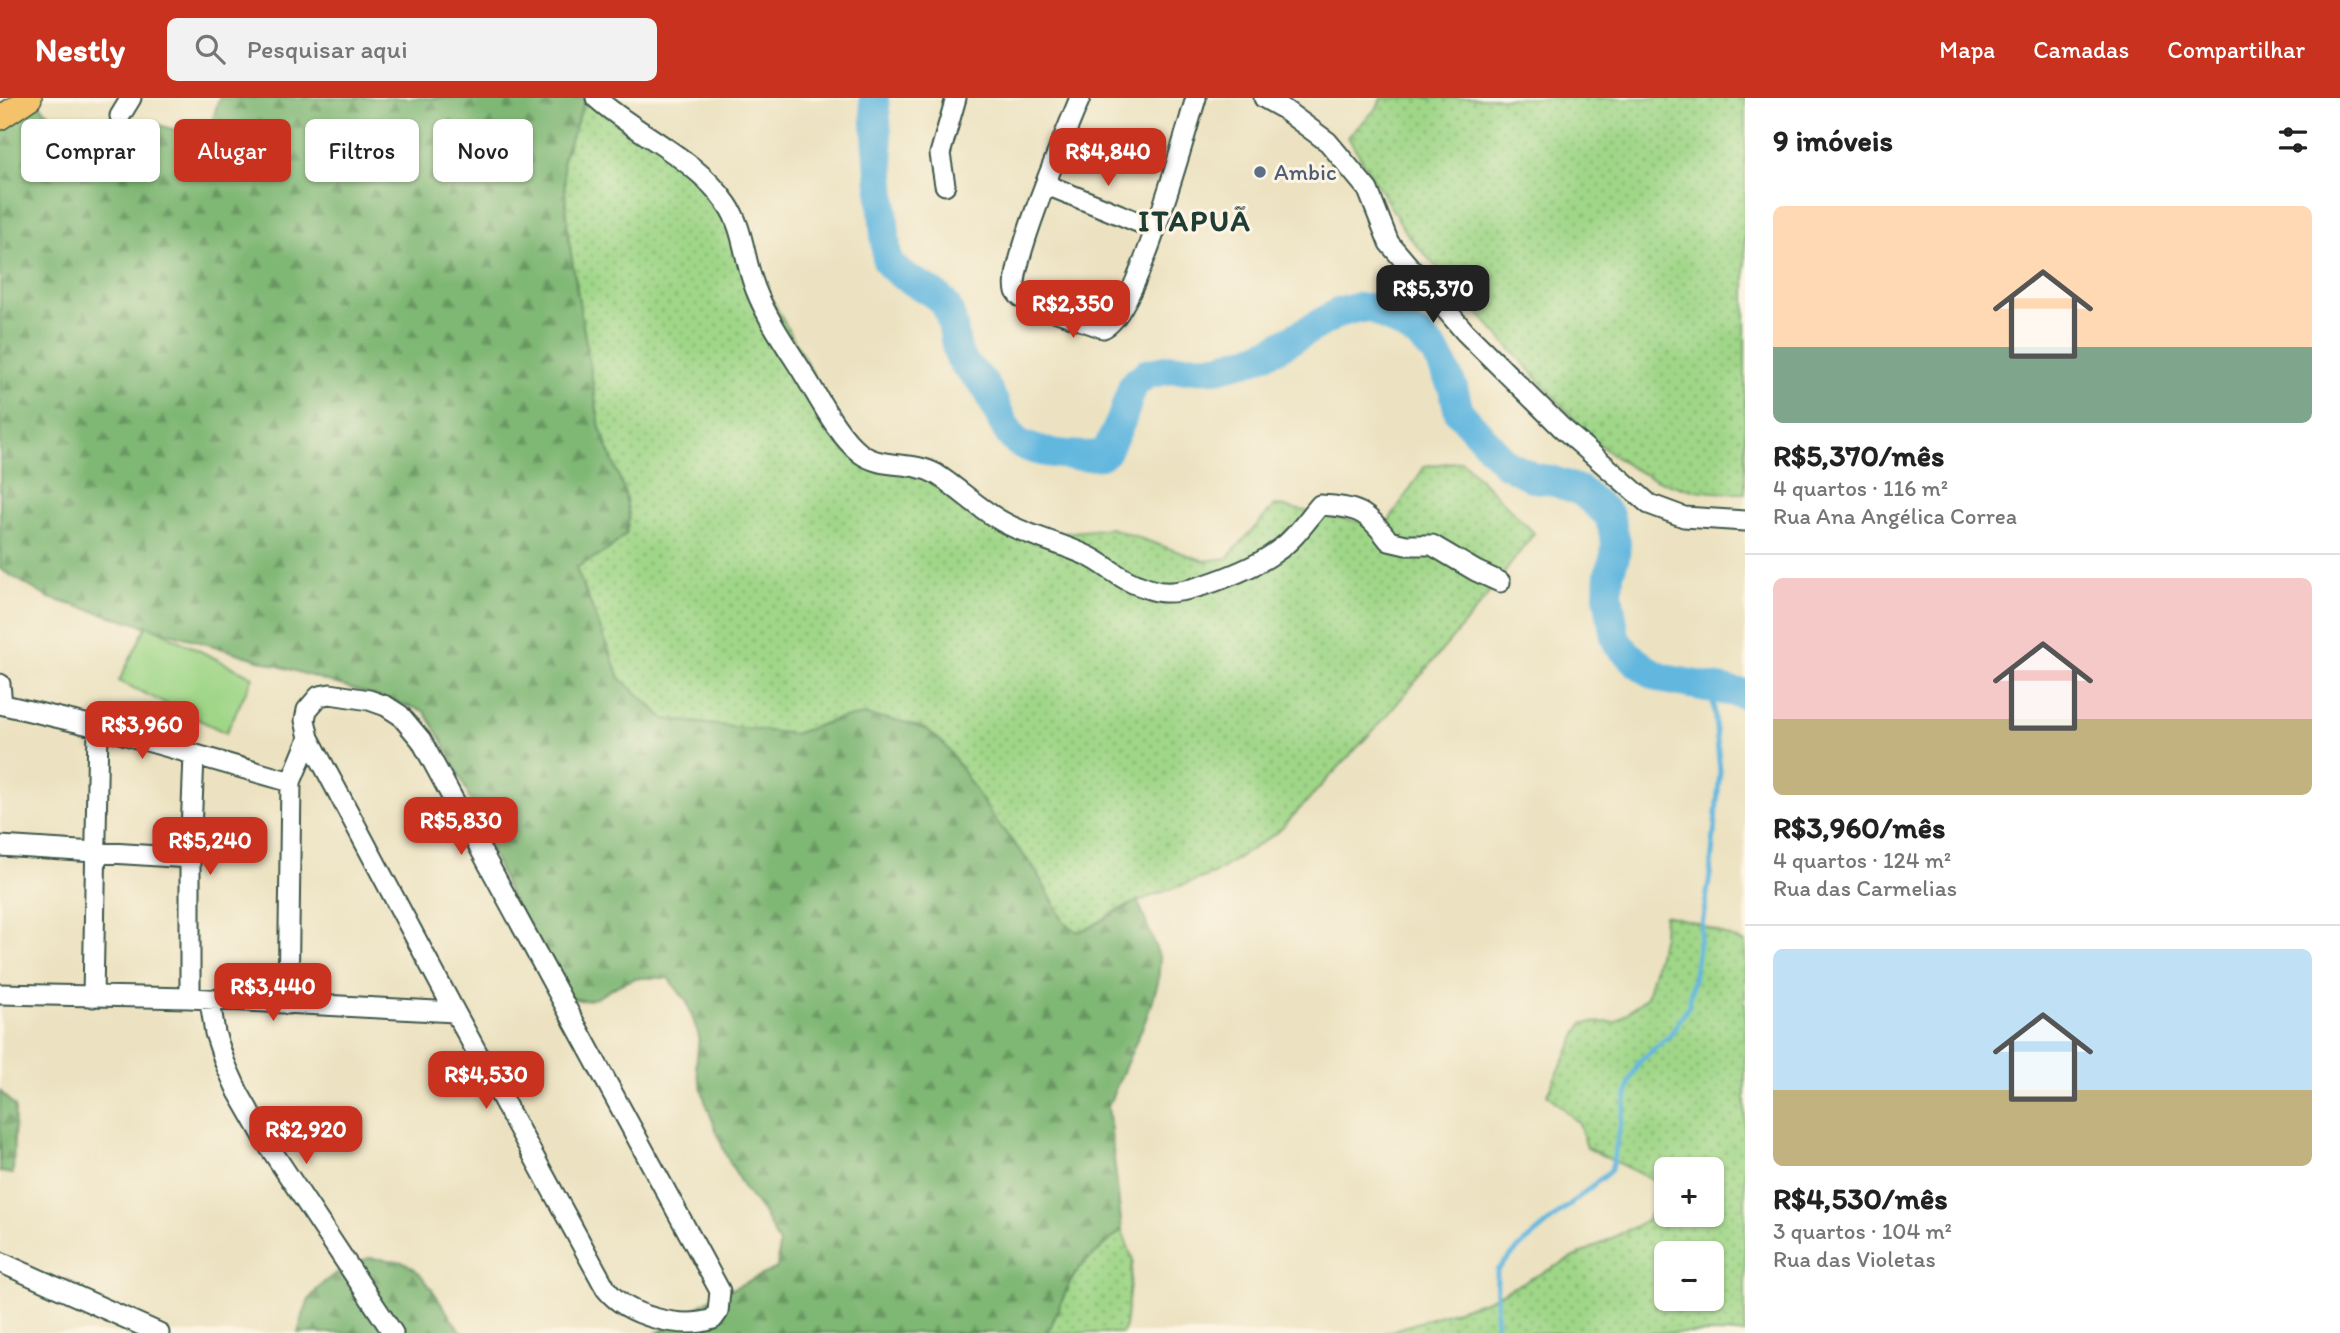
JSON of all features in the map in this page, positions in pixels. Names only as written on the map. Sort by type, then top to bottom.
[{"type":"main road","points":[[0,118],[30,98]]},
{"type":"street","points":[[120,116],[131,98]]},
{"type":"street","points":[[596,98],[690,166],[712,185],[726,202],[734,215],[752,281],[774,327],[824,407],[861,454],[887,464],[912,465],[927,470],[981,510],[1008,525],[1061,543],[1091,557],[1135,584],[1164,592],[1205,585],[1249,568],[1279,550],[1320,505],[1346,506],[1373,519],[1389,541],[1406,545],[1432,545],[1500,582]]},
{"type":"street","points":[[945,186],[940,154],[956,98]]},
{"type":"street","points":[[1080,98],[1015,276],[1016,292],[1028,302],[1099,328],[1107,327],[1117,317],[1129,295],[1155,229],[1196,98]]},
{"type":"street","points":[[1264,98],[1328,142],[1368,190],[1389,243],[1465,332],[1561,427],[1649,504],[1668,513],[1692,519],[1745,521]]},
{"type":"street","points":[[1046,185],[1155,229]]},
{"type":"street","points":[[330,694],[353,696],[386,706],[409,723],[421,740],[720,1291],[718,1312],[713,1319],[685,1322],[660,1319],[639,1313],[613,1298],[455,1012],[309,738],[305,720],[307,710],[319,696],[330,694]]},
{"type":"street","points":[[1,697],[290,782]]},
{"type":"street","points":[[93,996],[99,727]]},
{"type":"street","points":[[288,1004],[290,782],[309,738]]},
{"type":"street","points":[[190,998],[190,858],[194,755]]},
{"type":"street","points":[[0,846],[190,858]]},
{"type":"street","points":[[0,994],[190,998],[455,1012]]},
{"type":"street","points":[[210,1001],[215,1033],[238,1092],[270,1148],[393,1333]]},
{"type":"street","points":[[0,1262],[159,1333]]},
{"type":"green space","points":[[219,98],[586,98],[563,159],[568,236],[600,428],[624,490],[629,516],[626,534],[608,550],[576,568],[620,678],[665,719],[794,734],[838,719],[865,715],[904,722],[928,730],[946,746],[995,820],[1034,868],[1064,922],[1078,932],[1138,901],[1160,959],[1158,983],[1146,1019],[1108,1106],[1122,1230],[1080,1267],[1069,1284],[1048,1333],[657,1333],[708,1300],[777,1268],[779,1244],[764,1214],[743,1187],[725,1153],[705,1101],[696,1067],[699,1036],[687,1002],[668,978],[634,979],[593,999],[574,999],[562,994],[516,908],[450,755],[424,711],[49,598],[0,569],[0,122],[36,102],[55,119],[21,119],[21,182],[160,182],[160,125],[174,130],[174,182],[291,182],[291,119],[213,119]]},
{"type":"green space","points":[[586,98],[605,98],[735,200],[747,255],[830,405],[858,446],[885,457],[928,460],[944,477],[988,512],[1054,534],[1111,528],[1205,561],[1227,558],[1275,505],[1385,527],[1425,466],[1462,461],[1534,533],[1477,609],[1384,719],[1278,832],[1213,874],[1138,901],[1078,932],[1064,922],[1034,868],[995,820],[838,719],[794,734],[665,719],[620,678],[576,568],[608,550],[626,534],[629,516],[624,490],[600,428],[568,236],[563,159]]},
{"type":"green space","points":[[1381,98],[1745,98],[1745,493],[1700,491],[1660,481],[1624,463],[1588,434],[1409,237],[1348,137],[1378,107]]},
{"type":"green space","points":[[147,625],[253,677],[226,733],[119,681]]},
{"type":"green space","points":[[1664,915],[1694,922],[1745,943],[1745,1333],[1385,1333],[1488,1300],[1648,1220],[1654,1206],[1654,1227],[1724,1227],[1724,1157],[1654,1157],[1654,1181],[1587,1148],[1579,1123],[1547,1094],[1583,1023],[1616,1022],[1647,997],[1663,935]]},
{"type":"green space","points":[[0,1091],[15,1107],[13,1174],[0,1172]]},
{"type":"green space","points":[[1122,1230],[1133,1260],[1122,1333],[1048,1333],[1069,1284],[1080,1267]]},
{"type":"green space","points":[[369,1258],[398,1261],[411,1266],[427,1283],[462,1333],[298,1333],[309,1300],[321,1285],[343,1269]]},
{"type":"waterway","points":[[874,98],[887,260],[899,273],[930,291],[947,307],[960,358],[982,382],[1009,432],[1020,443],[1029,448],[1054,453],[1101,455],[1106,452],[1121,421],[1133,385],[1146,374],[1171,369],[1217,368],[1252,359],[1338,313],[1356,308],[1373,308],[1418,335],[1433,350],[1453,388],[1459,412],[1505,463],[1534,478],[1550,480],[1581,491],[1609,515],[1616,542],[1609,574],[1608,595],[1618,644],[1635,661],[1664,679],[1745,694]]},
{"type":"waterway","points":[[1496,1333],[1497,1270],[1523,1244],[1611,1170],[1630,1081],[1639,1062],[1670,1035],[1689,1005],[1710,875],[1720,771],[1712,688]]},
{"type":"place","name":"Ambic","points":[[1260,172]]},
{"type":"district","name":"ITAPUÃ","points":[[1195,221]]}]
